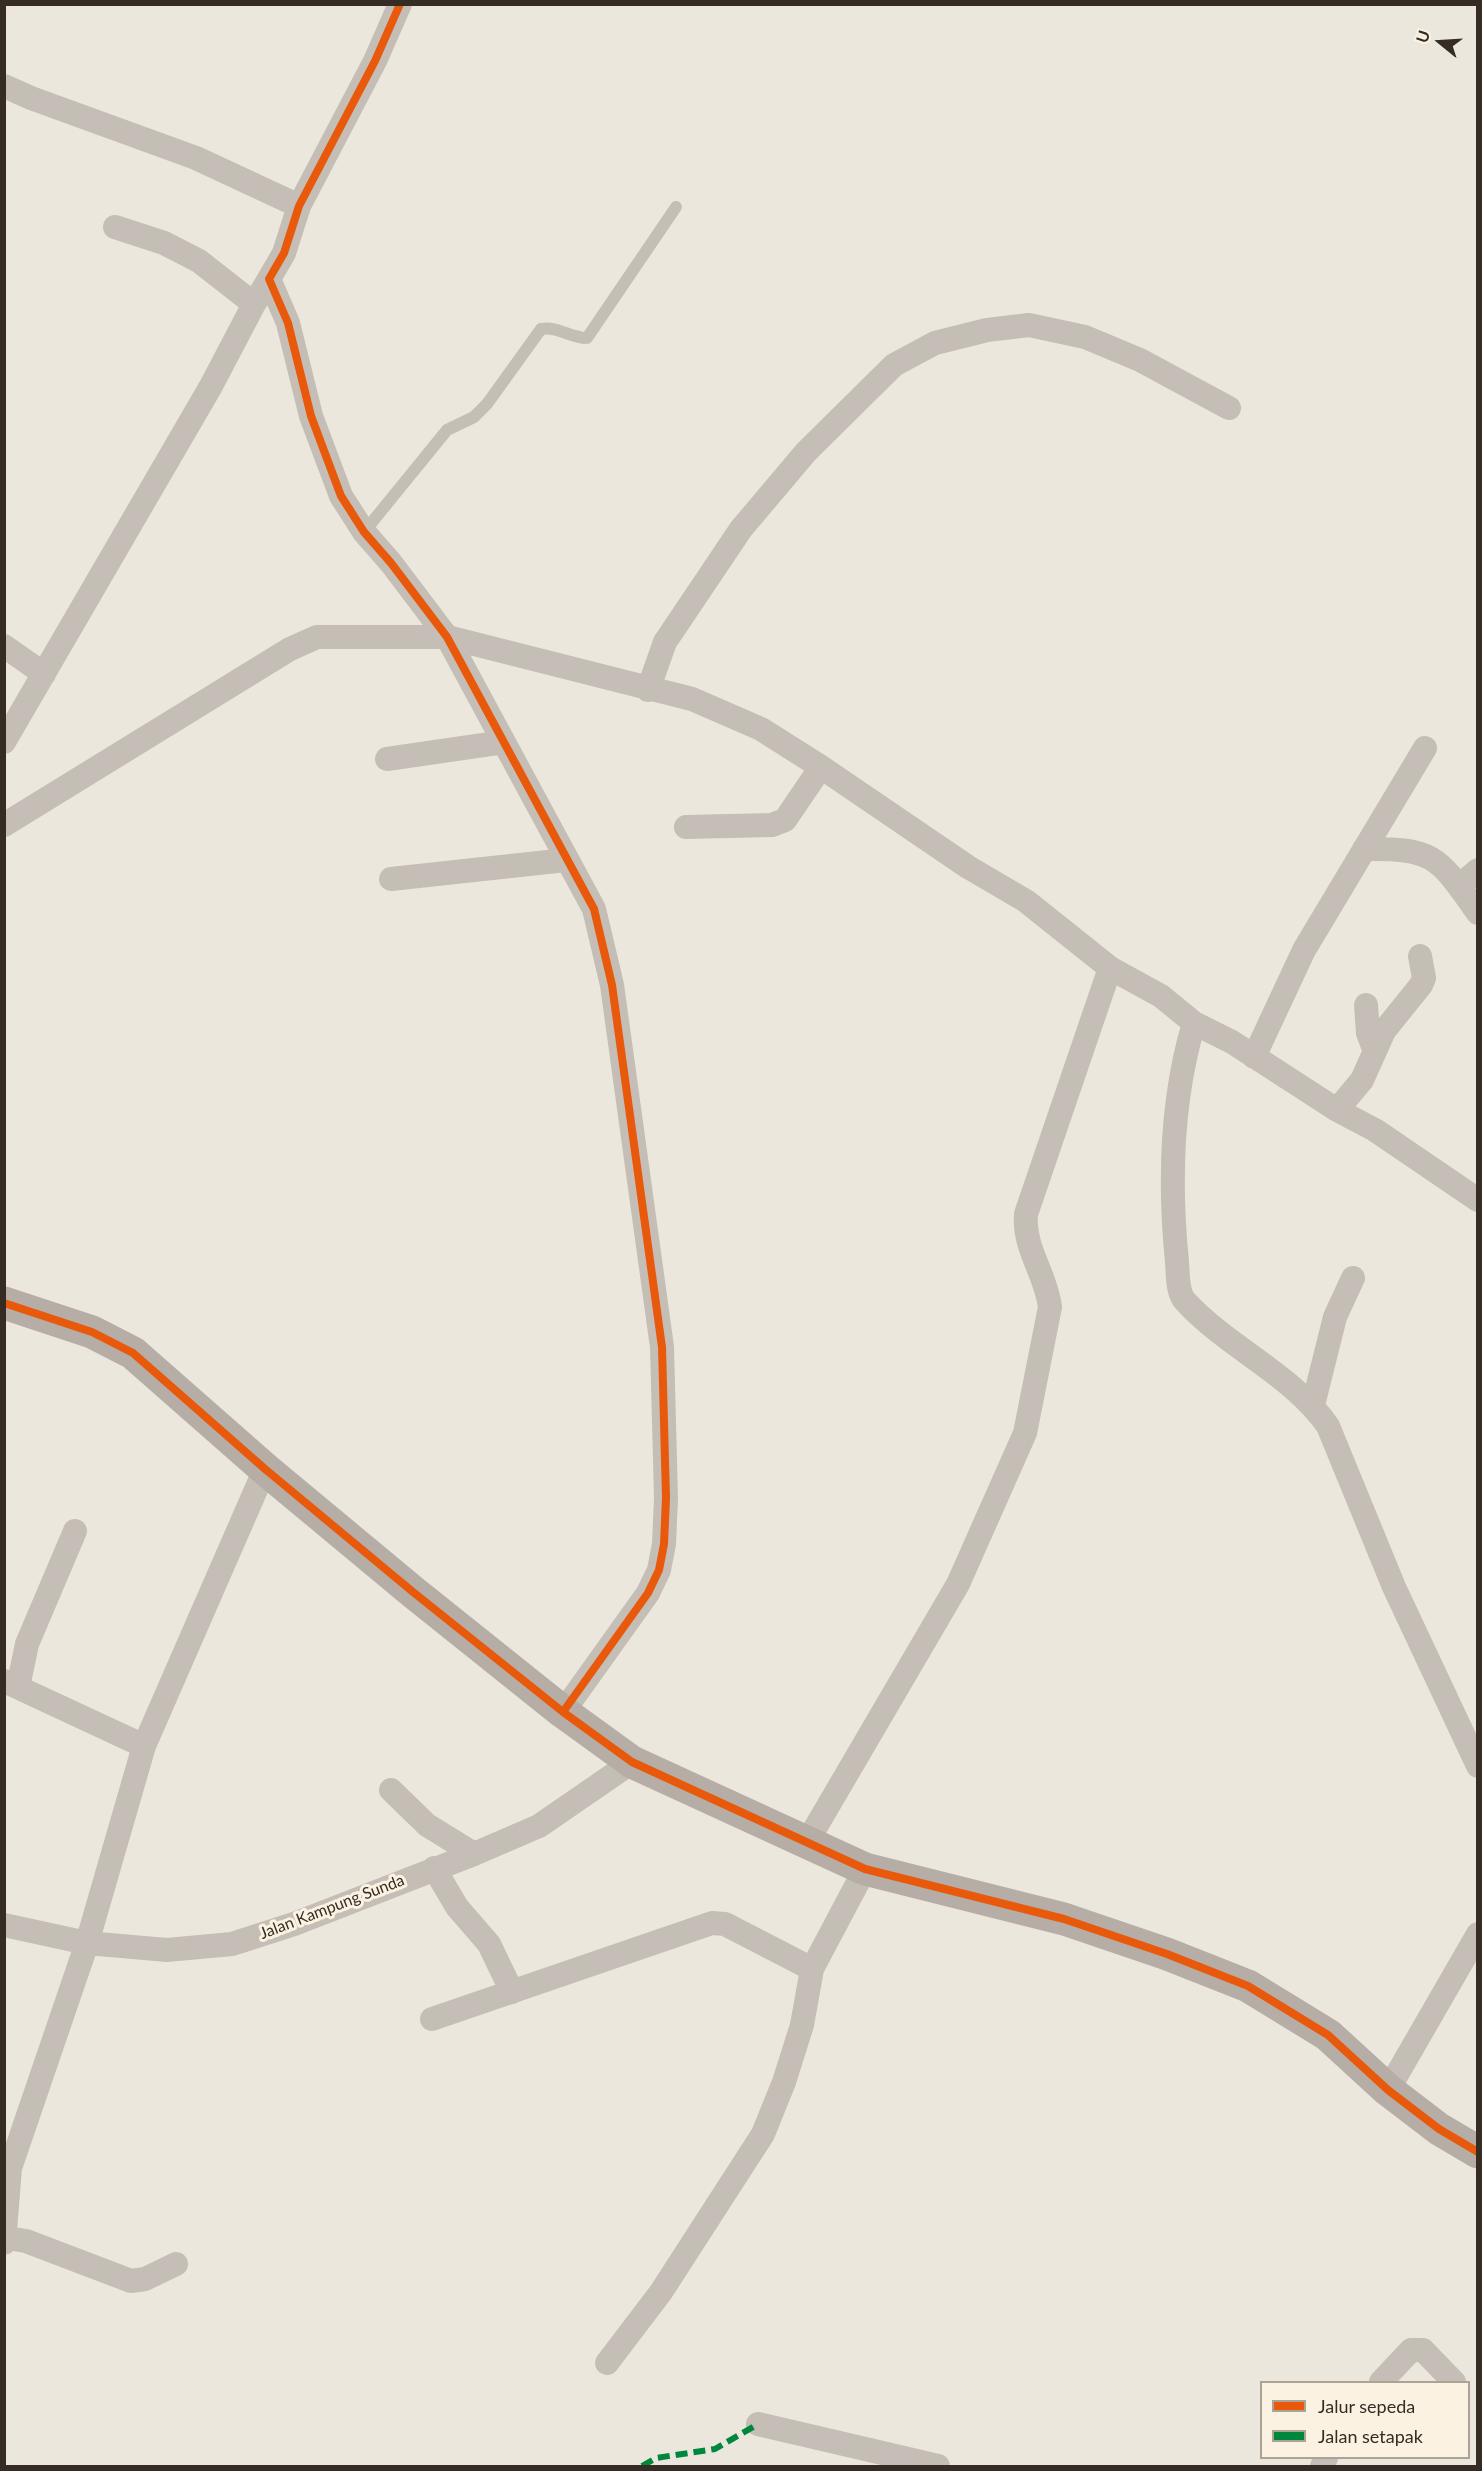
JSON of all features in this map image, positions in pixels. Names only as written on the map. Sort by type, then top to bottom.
[{"type":"street","points":[[4,742],[211,386],[254,303],[284,253],[299,206],[375,61],[400,4]]},
{"type":"street","points":[[4,86],[196,158],[299,206]]},
{"type":"street","points":[[115,227],[164,243],[199,261],[254,303]]},
{"type":"street","points":[[269,279],[288,322],[311,416],[341,496],[364,532],[391,563],[447,637],[594,909],[612,985],[662,1347],[666,1498],[664,1544],[659,1570],[648,1593],[562,1712]]},
{"type":"street","points":[[648,690],[665,642],[741,530],[806,452],[894,365],[935,343],[987,330],[1029,325],[1085,337],[1140,360],[1229,408]]},
{"type":"street","points":[[5,824],[290,649],[317,637],[447,637],[648,690],[693,699],[761,729],[821,767],[968,867],[1026,901],[1110,968],[1161,996],[1194,1023],[1232,1042],[1338,1110],[1375,1130],[1478,1200]]},
{"type":"street","points":[[4,646],[44,674]]},
{"type":"street","points":[[387,759],[504,742]]},
{"type":"street","points":[[1254,1057],[1304,950],[1425,748]]},
{"type":"street","points":[[686,826],[772,825],[784,820],[821,767]]},
{"type":"street","points":[[1364,849],[1415,851],[1442,864],[1478,913]]},
{"type":"street","points":[[391,879],[566,860]]},
{"type":"street","points":[[1459,886],[1478,870]]},
{"type":"street","points":[[1338,1110],[1362,1080],[1384,1031],[1421,985],[1424,978],[1420,956]]},
{"type":"street","points":[[807,1842],[958,1584],[1025,1434],[1050,1307],[1048,1292],[1025,1231],[1026,1214],[1110,968]]},
{"type":"street","points":[[1366,1005],[1368,1033],[1374,1049]]},
{"type":"street","points":[[1194,1023],[1183,1059],[1175,1118],[1172,1182],[1179,1289],[1182,1298],[1208,1324],[1313,1405],[1328,1426],[1399,1598],[1478,1766]]},
{"type":"street","points":[[1313,1405],[1335,1317],[1353,1278]]},
{"type":"street","points":[[4,1303],[92,1332],[133,1353],[265,1469],[562,1712],[633,1762],[865,1869],[1064,1919],[1167,1954],[1248,1986],[1328,2035],[1388,2090],[1439,2129],[1478,2152]]},
{"type":"street","points":[[176,2264],[145,2278],[131,2281],[26,2241],[6,2240],[10,2168],[87,1943],[144,1746],[265,1469]]},
{"type":"street","points":[[75,1531],[11,1684],[144,1746]]},
{"type":"street","name":"Jalan Kampung Sunda","points":[[4,1925],[87,1943],[167,1950],[232,1944],[294,1924],[474,1854],[539,1826],[633,1762]]},
{"type":"street","points":[[391,1790],[428,1825],[474,1854]]},
{"type":"street","points":[[434,1868],[457,1907],[489,1944],[512,1992]]},
{"type":"street","points":[[607,2363],[660,2292],[763,2134],[784,2082],[802,2025],[812,1969],[865,1869]]},
{"type":"street","points":[[432,2019],[712,1923],[725,1923],[812,1969]]},
{"type":"street","points":[[1388,2090],[1478,1934]]},
{"type":"street","points":[[1382,2381],[1411,2350],[1416,2348],[1423,2350],[1453,2381]]},
{"type":"street","points":[[758,2424],[938,2466]]},
{"type":"lane","points":[[364,532],[447,430],[474,417],[487,404],[541,330],[552,327],[578,338],[587,338],[676,207]]},
{"type":"marked path","points":[[642,2466],[656,2458],[715,2449],[758,2424]]},
{"type":"cycle path","points":[[400,4],[375,61],[299,206],[284,253],[269,279],[288,323],[311,416],[341,496],[364,532],[391,563],[447,637],[594,909],[612,985],[662,1347],[666,1498],[664,1544],[659,1570],[648,1593],[563,1712]]},
{"type":"cycle path","points":[[4,1303],[92,1332],[133,1353],[265,1469],[413,1592],[563,1712],[632,1762],[865,1869],[1064,1919],[1167,1954],[1248,1986],[1328,2035],[1388,2090],[1439,2129],[1478,2152]]}]
